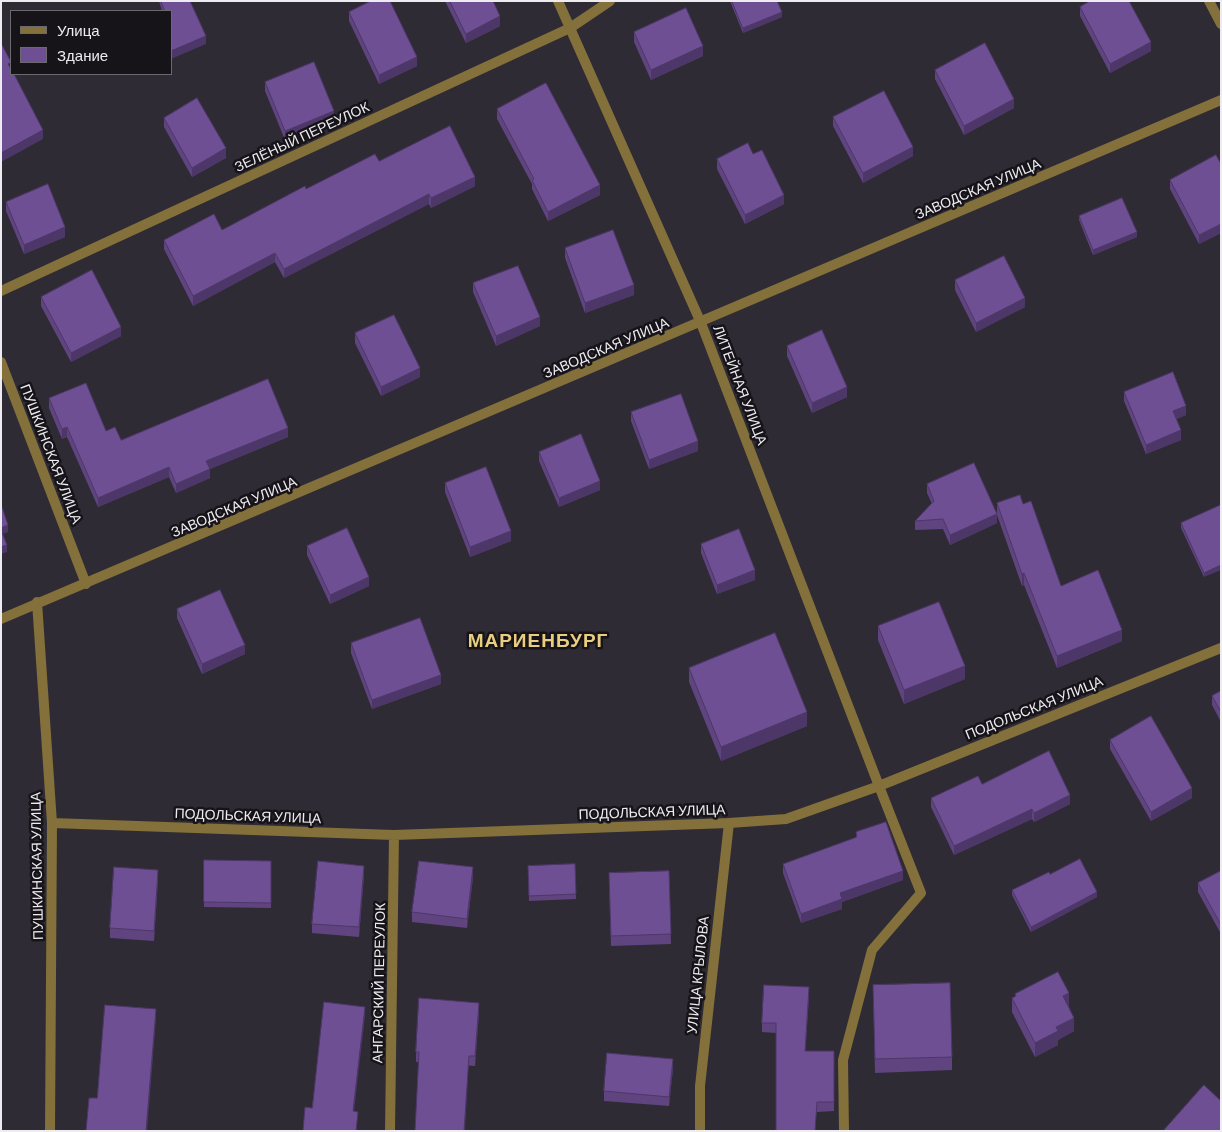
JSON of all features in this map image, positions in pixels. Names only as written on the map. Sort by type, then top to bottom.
[{"type":"street","name":"ЛИТЕЙНАЯ УЛИЦА","points":[[558,1],[701,322],[921,893],[872,950],[843,1060],[844,1131]]},
{"type":"street","name":"ЗЕЛЁНЫЙ ПЕРЕУЛОК","points":[[1,290],[570,28],[610,1]]},
{"type":"street","points":[[1209,1],[1221,24]]},
{"type":"street","name":"ЗАВОДСКАЯ УЛИЦА","points":[[1,619],[1221,100]]},
{"type":"street","name":"ПУШКИНСКАЯ УЛИЦА","points":[[1,362],[86,584]]},
{"type":"street","name":"ПУШКИНСКАЯ УЛИЦА","points":[[38,602],[52,823],[50,1131]]},
{"type":"street","name":"ПОДОЛЬСКАЯ УЛИЦА","points":[[52,823],[394,835],[729,824],[786,819],[879,786],[1221,648]]},
{"type":"street","name":"УЛИЦА КРЫЛОВА","points":[[700,1131],[700,1086],[729,824]]},
{"type":"street","name":"АНГАРСКИЙ ПЕРЕУЛОК","points":[[390,1131],[394,835]]},
{"type":"building","points":[[161,1],[190,1],[206,36],[172,51],[172,10],[165,10]]},
{"type":"building","points":[[371,1],[390,1],[417,57],[379,75],[349,12]]},
{"type":"building","points":[[450,1],[493,1],[500,16],[466,34]]},
{"type":"building","points":[[732,1],[777,1],[782,12],[743,28]]},
{"type":"building","points":[[1090,1],[1129,1],[1151,42],[1110,64],[1080,7]]},
{"type":"building","points":[[686,8],[703,46],[651,70],[634,32]]},
{"type":"building","points":[[1,43],[10,60],[8,64],[10,75],[15,75],[43,130],[1,153]]},
{"type":"building","points":[[985,43],[1014,99],[964,126],[935,70]]},
{"type":"building","points":[[314,62],[334,111],[285,131],[265,82]]},
{"type":"building","points":[[546,83],[600,185],[548,212],[532,180],[534,179],[497,109]]},
{"type":"building","points":[[884,91],[913,147],[863,173],[833,117]]},
{"type":"building","points":[[197,98],[226,148],[192,168],[164,118]]},
{"type":"building","points":[[450,126],[475,177],[431,198],[429,194],[284,269],[275,253],[193,296],[164,240],[214,214],[222,230],[305,186],[306,189],[375,154],[379,161]]},
{"type":"building","points":[[748,143],[753,154],[762,150],[784,195],[745,215],[717,159]]},
{"type":"building","points":[[1216,155],[1221,164],[1221,224],[1199,235],[1170,180]]},
{"type":"building","points":[[48,184],[65,227],[24,245],[6,202]]},
{"type":"building","points":[[1122,198],[1137,232],[1093,250],[1079,216]]},
{"type":"building","points":[[613,230],[634,285],[585,303],[565,248]]},
{"type":"building","points":[[1004,256],[1025,298],[976,323],[955,280]]},
{"type":"building","points":[[518,266],[540,317],[496,336],[473,283]]},
{"type":"building","points":[[92,270],[121,327],[71,353],[41,297]]},
{"type":"building","points":[[394,315],[420,368],[381,387],[355,333]]},
{"type":"building","points":[[822,330],[847,387],[812,403],[787,346]]},
{"type":"building","points":[[1173,372],[1186,406],[1173,411],[1181,430],[1146,445],[1124,392]]},
{"type":"building","points":[[268,379],[288,428],[206,461],[210,469],[176,484],[169,467],[98,498],[67,427],[62,429],[49,398],[86,383],[106,431],[115,427],[121,440]]},
{"type":"building","points":[[681,394],[698,441],[649,460],[631,412]]},
{"type":"building","points":[[581,434],[600,481],[559,498],[539,452]]},
{"type":"building","points":[[974,463],[997,514],[950,535],[943,519],[915,521],[934,501],[927,484]]},
{"type":"building","points":[[486,467],[511,531],[470,547],[445,483]]},
{"type":"building","points":[[1020,495],[1023,504],[1031,501],[1061,586],[1098,570],[1122,630],[1057,656],[1024,573],[1022,574],[997,503]]},
{"type":"building","points":[[1,504],[8,525],[1,528]]},
{"type":"building","points":[[1221,505],[1221,565],[1204,573],[1181,523]]},
{"type":"building","points":[[347,528],[369,577],[330,595],[307,546]]},
{"type":"building","points":[[739,529],[755,570],[717,585],[701,544]]},
{"type":"building","points":[[1,530],[7,545],[1,547]]},
{"type":"building","points":[[220,590],[245,645],[202,664],[177,609]]},
{"type":"building","points":[[939,602],[965,666],[904,690],[878,626]]},
{"type":"building","points":[[420,618],[441,675],[372,700],[351,643]]},
{"type":"building","points":[[775,633],[807,712],[721,747],[689,668]]},
{"type":"building","points":[[1221,691],[1221,712],[1212,696]]},
{"type":"building","points":[[1151,716],[1192,788],[1151,812],[1110,740]]},
{"type":"building","points":[[1049,751],[1070,795],[1034,813],[1032,809],[954,846],[931,798],[978,776],[982,784]]},
{"type":"building","points":[[886,822],[903,871],[840,893],[842,899],[801,914],[783,864],[857,837],[856,832]]},
{"type":"building","points":[[1080,859],[1097,892],[1031,927],[1012,890]]},
{"type":"building","points":[[204,860],[271,861],[271,903],[204,902]]},
{"type":"building","points":[[318,861],[364,866],[359,927],[312,924]]},
{"type":"building","points":[[419,861],[473,867],[467,919],[412,912]]},
{"type":"building","points":[[575,864],[576,894],[529,896],[528,866]]},
{"type":"building","points":[[114,867],[158,870],[154,931],[110,928]]},
{"type":"building","points":[[669,871],[671,934],[611,936],[609,873]]},
{"type":"building","points":[[1221,871],[1221,925],[1198,883]]},
{"type":"building","points":[[1058,972],[1069,993],[1063,996],[1074,1018],[1056,1027],[1058,1031],[1035,1043],[1012,998],[1016,996],[1015,994]]},
{"type":"building","points":[[950,983],[952,1057],[875,1059],[873,985]]},
{"type":"building","points":[[764,985],[809,987],[805,1051],[834,1051],[834,1102],[817,1102],[815,1131],[776,1131],[776,1023],[762,1023]]},
{"type":"building","points":[[419,998],[479,1003],[475,1056],[469,1056],[464,1131],[415,1131],[419,1052],[416,1052]]},
{"type":"building","points":[[324,1002],[365,1007],[353,1111],[358,1112],[356,1131],[303,1131],[305,1107],[312,1108]]},
{"type":"building","points":[[105,1005],[156,1009],[146,1131],[86,1131],[89,1098],[97,1098]]},
{"type":"building","points":[[607,1053],[673,1059],[669,1097],[604,1091]]},
{"type":"building","points":[[1204,1085],[1221,1101],[1221,1131],[1164,1131],[1164,1130]]},
{"type":"district","name":"МАРИЕНБУРГ","points":[[538,641]]}]
